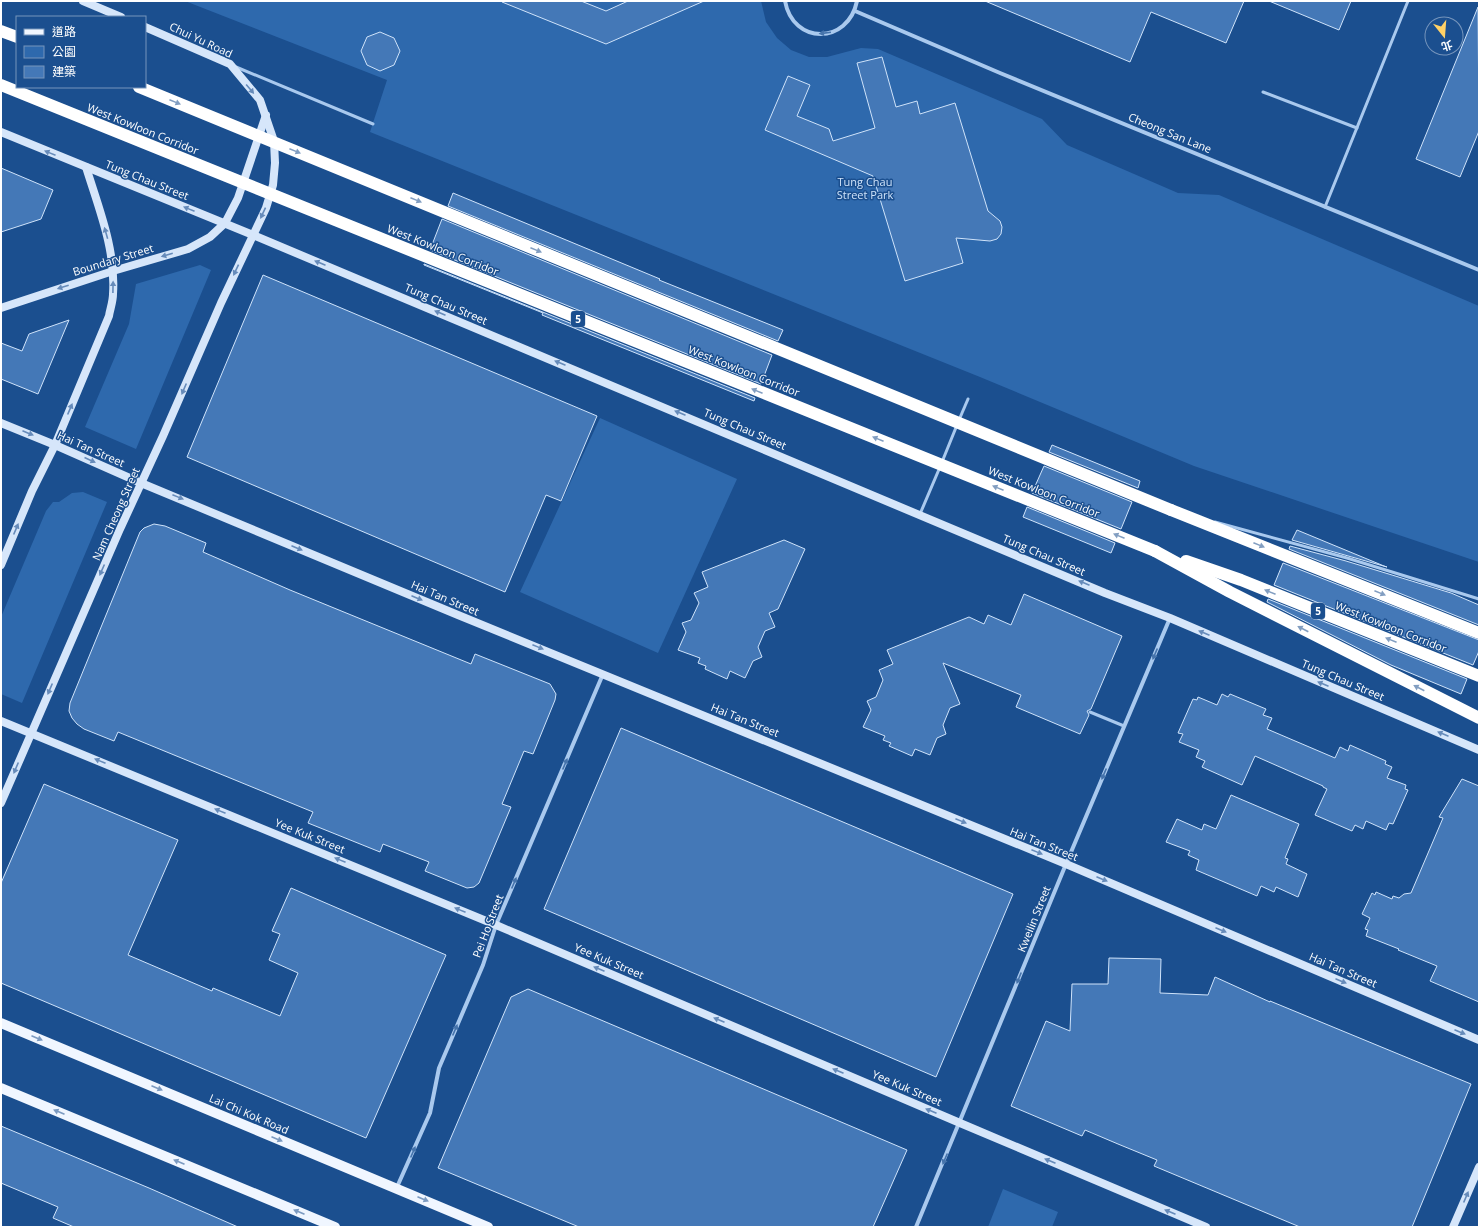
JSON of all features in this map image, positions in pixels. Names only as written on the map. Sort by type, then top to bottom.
[{"type":"highway","points":[[1,30],[16,37]]},
{"type":"highway","name":"West Kowloon Corridor","points":[[1,85],[1155,551],[1241,580],[1479,676]]},
{"type":"highway","points":[[141,88],[1171,510],[1479,633]]},
{"type":"highway","points":[[1155,551],[1230,592],[1479,718]]},
{"type":"main road","name":"Lai Chi Kok Road","points":[[1,1023],[488,1227]]},
{"type":"main road","points":[[1,1088],[335,1227]]},
{"type":"street","points":[[83,1],[119,16]]},
{"type":"street","points":[[785,1],[788,13],[796,23],[805,30],[816,34],[828,33],[840,29],[855,11],[857,1]]},
{"type":"street","name":"Cheong San Lane","points":[[855,11],[1015,79],[1479,270]]},
{"type":"street","name":"Chui Yu Road","points":[[146,27],[230,64],[260,100],[274,141],[276,163],[266,208],[253,235]]},
{"type":"street","name":"Boundary Street","points":[[1,308],[113,271],[188,249],[210,237],[225,223],[238,198],[266,115]]},
{"type":"street","name":"Tung Chau Street","points":[[1,132],[86,168],[225,223],[1170,618],[1479,750]]},
{"type":"street","points":[[1,565],[32,491],[55,445],[109,316],[113,296],[113,271],[110,247],[86,168]]},
{"type":"street","name":"Nam Cheong Street","points":[[1,804],[141,483],[253,235]]},
{"type":"street","name":"Hai Tan Street","points":[[1,423],[451,612],[1066,864],[1479,1040]]},
{"type":"street","name":"Kweilin Street","points":[[916,1227],[1066,864],[1170,618]]},
{"type":"street","name":"Pei Ho Street","points":[[397,1188],[430,1113],[440,1068],[483,965],[496,925],[603,674]]},
{"type":"street","name":"Yee Kuk Street","points":[[1,721],[496,925],[1206,1227]]},
{"type":"street","points":[[1453,1227],[1479,1167]]},
{"type":"lane","points":[[1325,206],[1408,1]]},
{"type":"lane","points":[[230,64],[373,124]]},
{"type":"lane","points":[[1263,92],[1357,128]]},
{"type":"lane","points":[[920,514],[968,399]]},
{"type":"lane","points":[[1171,510],[1202,518]]},
{"type":"lane","points":[[1209,520],[1347,558],[1479,599]]},
{"type":"lane","points":[[1090,712],[1124,726]]},
{"type":"green space","name":"Tung Chau Street Park","points":[[185,1],[761,1],[766,22],[777,38],[791,50],[809,57],[827,57],[861,48],[878,49],[1042,119],[1067,145],[1178,193],[1219,195],[1479,306],[1479,562],[1194,466],[980,377],[370,132],[387,80]]},
{"type":"green space","points":[[200,265],[211,270],[136,449],[85,427],[129,324],[136,284]]},
{"type":"green space","points":[[600,418],[737,479],[658,653],[520,592]]},
{"type":"green space","points":[[83,492],[107,502],[22,703],[1,694],[1,617],[46,511],[53,502],[59,502],[72,493]]},
{"type":"green space","points":[[1003,1189],[1058,1212],[1052,1227],[988,1227]]},
{"type":"building","points":[[502,1],[581,1],[606,11],[628,1],[704,1],[606,44]]},
{"type":"building","points":[[985,1],[1244,1],[1226,43],[1151,12],[1130,62]]},
{"type":"building","points":[[1269,1],[1351,1],[1339,30]]},
{"type":"building","points":[[1478,7],[1479,131],[1460,177],[1416,159],[1458,56],[1464,56],[1464,41]]},
{"type":"building","points":[[380,32],[394,38],[400,51],[394,65],[380,71],[367,65],[361,51],[367,37]]},
{"type":"building","points":[[882,57],[896,107],[917,101],[920,114],[955,103],[988,211],[1000,221],[1002,227],[1001,234],[997,239],[990,241],[956,238],[963,263],[905,281],[873,176],[765,130],[788,76],[810,85],[797,116],[829,129],[833,141],[875,128],[857,63]]},
{"type":"building","points":[[1,168],[53,190],[41,219],[1,232]]},
{"type":"building","points":[[453,193],[660,279],[659,280],[783,330],[778,341],[448,206]]},
{"type":"building","points":[[442,219],[772,355],[761,384],[430,250]]},
{"type":"building","points":[[424,264],[755,398],[754,401],[542,315],[543,313]]},
{"type":"building","points":[[263,275],[597,416],[561,501],[546,495],[505,592],[187,457]]},
{"type":"building","points":[[69,320],[38,394],[1,379],[1,343],[22,351],[29,334]]},
{"type":"building","points":[[1052,445],[1140,481],[1138,488],[1049,452]]},
{"type":"building","points":[[1044,466],[1132,502],[1121,529],[1032,493]]},
{"type":"building","points":[[1027,507],[1115,543],[1111,553],[1023,517]]},
{"type":"building","points":[[154,524],[165,526],[206,543],[203,552],[290,590],[471,664],[475,654],[550,684],[556,694],[555,700],[533,754],[524,751],[502,804],[511,807],[479,883],[474,887],[467,888],[425,871],[429,862],[383,844],[380,852],[308,823],[313,812],[118,732],[114,741],[84,729],[77,724],[69,711],[70,703],[140,532],[144,528]]},
{"type":"building","points":[[1297,530],[1384,566],[1387,567],[1292,540]]},
{"type":"building","points":[[784,540],[805,549],[778,609],[769,613],[775,627],[765,631],[758,647],[762,657],[753,661],[745,678],[730,671],[727,679],[705,669],[706,666],[698,663],[700,658],[678,650],[686,632],[682,623],[691,620],[699,603],[694,593],[708,587],[702,572]]},
{"type":"building","points":[[1290,546],[1346,561],[1451,593],[1479,605],[1479,625],[1289,549]]},
{"type":"building","points":[[1283,563],[1479,640],[1479,651],[1473,665],[1274,585]]},
{"type":"building","points":[[1024,594],[1122,636],[1091,709],[1087,711],[1089,715],[1080,734],[1016,707],[1021,695],[943,663],[960,704],[950,708],[943,725],[946,734],[937,738],[930,755],[915,749],[912,756],[889,746],[891,743],[883,740],[885,736],[863,727],[871,710],[867,701],[876,697],[883,680],[879,670],[893,664],[887,650],[969,617],[984,624],[988,615],[1011,625]]},
{"type":"building","points":[[1268,599],[1467,679],[1461,694],[1391,665],[1267,602]]},
{"type":"building","points":[[1222,694],[1228,697],[1230,694],[1266,709],[1263,715],[1272,718],[1267,729],[1335,758],[1340,747],[1348,751],[1350,745],[1386,761],[1385,764],[1392,767],[1387,778],[1406,785],[1405,789],[1408,790],[1393,824],[1389,823],[1386,830],[1366,821],[1363,829],[1355,825],[1352,831],[1315,815],[1327,789],[1255,756],[1242,785],[1202,767],[1205,761],[1196,757],[1199,750],[1179,742],[1183,734],[1178,733],[1193,699],[1197,700],[1198,697],[1217,705]]},
{"type":"building","points":[[621,728],[1013,894],[936,1077],[544,909]]},
{"type":"building","points":[[1462,779],[1479,786],[1479,1002],[1430,981],[1437,966],[1366,936],[1368,930],[1365,929],[1370,918],[1362,914],[1372,893],[1375,895],[1376,892],[1392,899],[1393,896],[1399,898],[1404,894],[1411,893],[1443,818],[1439,817]]},
{"type":"building","points":[[44,784],[178,840],[128,955],[212,991],[213,988],[280,1016],[298,973],[269,960],[280,934],[272,931],[291,888],[446,955],[366,1138],[1,983],[1,883]]},
{"type":"building","points":[[1231,795],[1299,824],[1285,858],[1288,859],[1286,864],[1307,874],[1298,897],[1276,887],[1274,892],[1261,886],[1257,896],[1196,870],[1199,860],[1188,855],[1190,851],[1166,842],[1177,819],[1202,830],[1204,824],[1216,829]]},
{"type":"building","points":[[1109,958],[1161,959],[1160,993],[1208,995],[1215,977],[1270,1002],[1471,1084],[1412,1227],[1300,1227],[1154,1166],[1157,1160],[1085,1130],[1082,1136],[1011,1106],[1046,1021],[1070,1031],[1072,984],[1108,984]]},
{"type":"building","points":[[528,989],[907,1150],[873,1227],[579,1227],[438,1168],[511,997]]},
{"type":"building","points":[[1,1126],[238,1227],[74,1227],[53,1218],[58,1207],[1,1183]]}]
